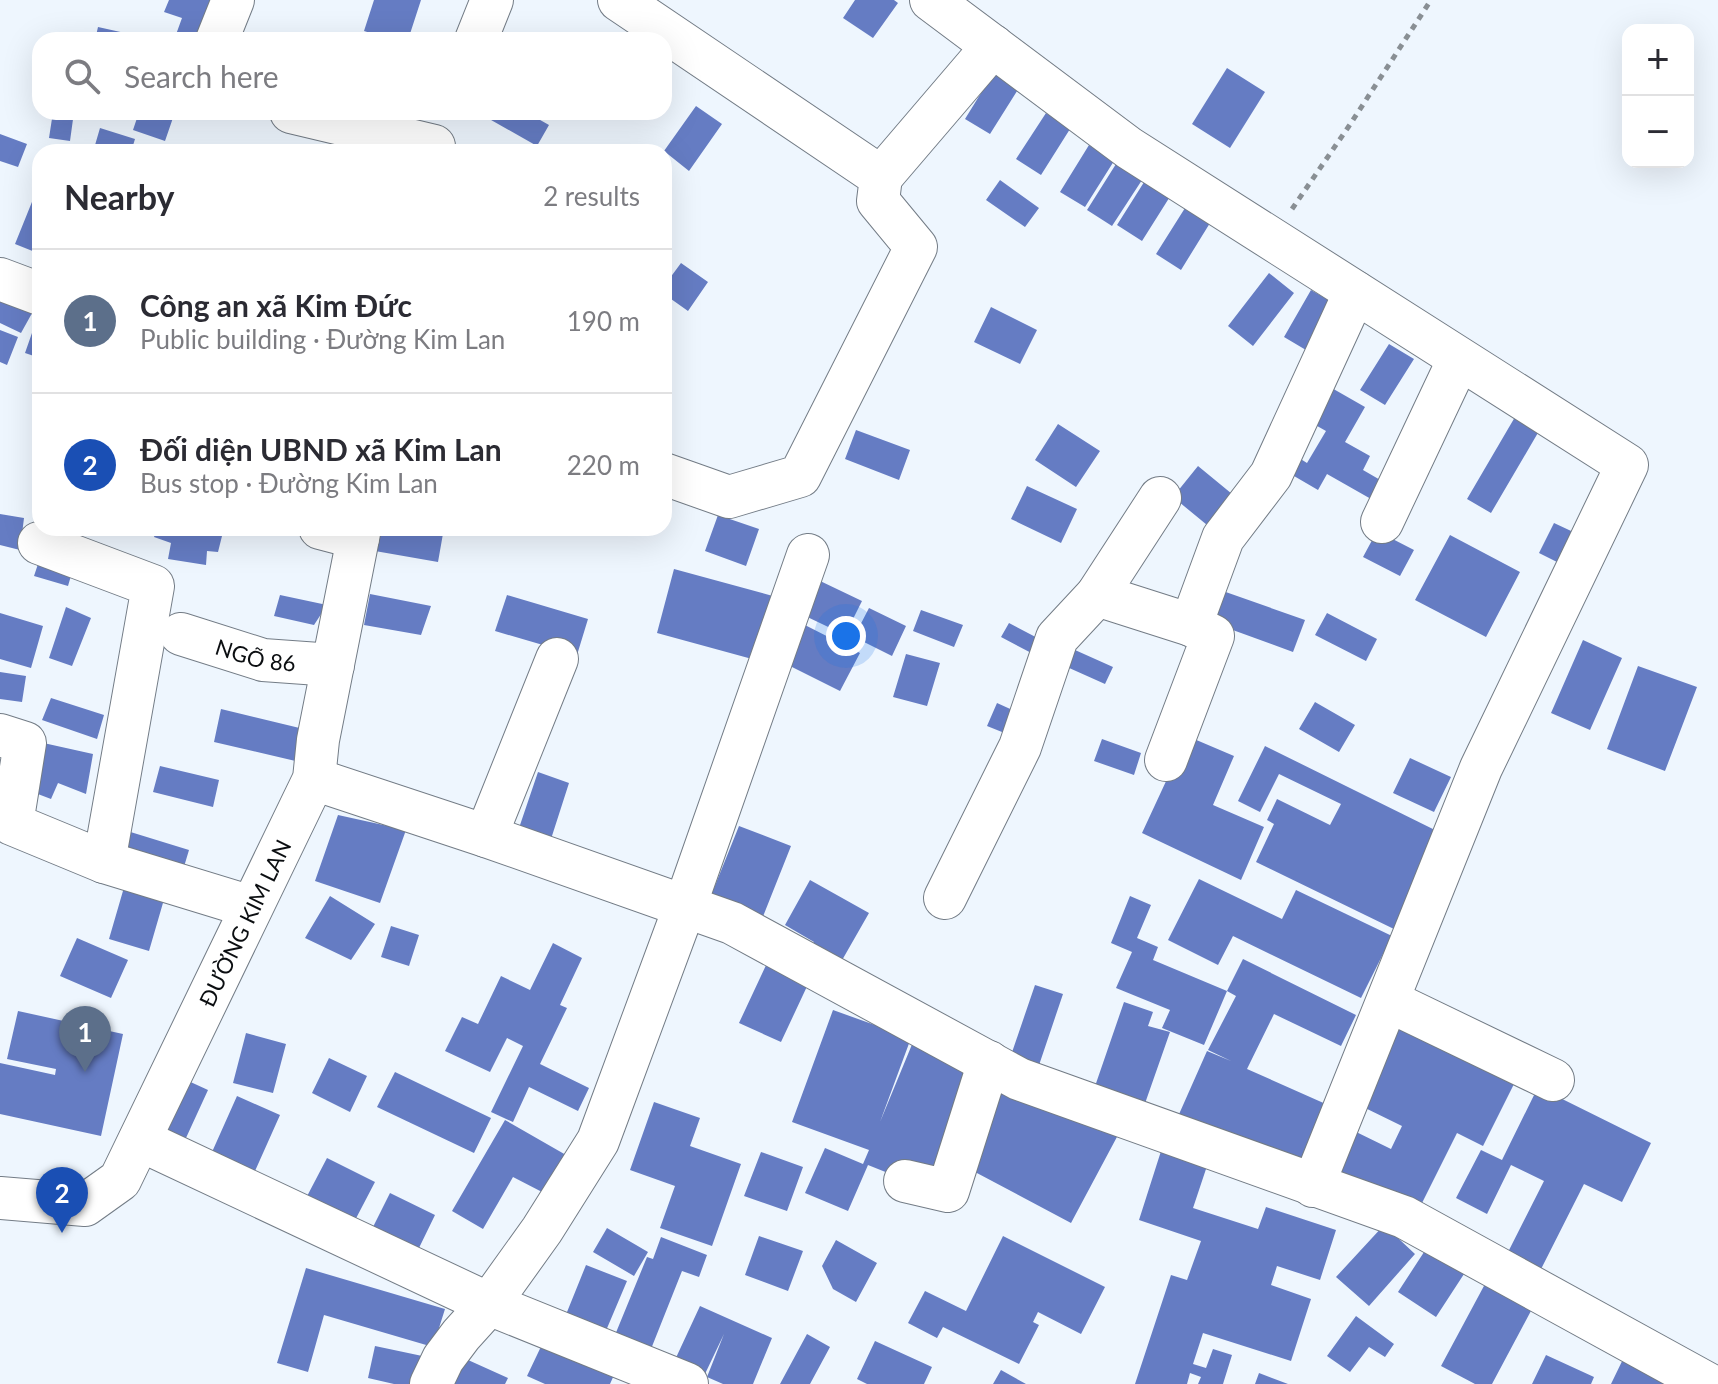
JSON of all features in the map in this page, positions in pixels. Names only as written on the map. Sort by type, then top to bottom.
[{"type":"street","points":[[220,32],[233,0]]},
{"type":"street","points":[[479,32],[492,0]]},
{"type":"street","points":[[619,0],[666,32]]},
{"type":"street","points":[[931,0],[1129,148],[1627,465],[1481,768],[1313,1186]]},
{"type":"street","points":[[672,36],[881,177]]},
{"type":"street","points":[[672,477],[729,497],[800,476],[916,247],[878,201],[881,177],[993,46]]},
{"type":"street","points":[[338,120],[438,137]]},
{"type":"street","points":[[0,279],[32,291]]},
{"type":"street","points":[[1191,625],[1223,538],[1271,475],[1355,292]]},
{"type":"street","points":[[1382,522],[1459,359]]},
{"type":"street","points":[[945,898],[1020,747],[1057,638],[1097,595],[1160,498]]},
{"type":"street","name":"ĐƯỜNG KIM LAN","points":[[0,1198],[85,1205],[120,1180],[314,779],[318,740],[333,665],[346,536]]},
{"type":"street","points":[[39,543],[153,586],[104,862]]},
{"type":"street","points":[[431,1384],[443,1359],[489,1304],[542,1230],[598,1141],[685,906],[808,555]]},
{"type":"street","points":[[1097,595],[1191,625],[1213,636],[1166,760]]},
{"type":"street","name":"NGÕ 86","points":[[181,634],[263,660],[333,665]]},
{"type":"street","points":[[486,836],[557,659]]},
{"type":"street","points":[[0,735],[25,743],[12,824],[104,862],[251,907]]},
{"type":"street","points":[[314,779],[732,923],[1019,1079],[1404,1217],[1708,1384]]},
{"type":"street","points":[[1389,1001],[1553,1080]]},
{"type":"street","points":[[905,1181],[948,1191],[989,1062]]},
{"type":"street","points":[[140,1140],[489,1304],[687,1384]]},
{"type":"path","points":[[1290,210],[1431,0]]},
{"type":"building","points":[[169,0],[225,0],[214,32],[177,32],[182,18],[164,12]]},
{"type":"building","points":[[374,0],[421,0],[411,32],[364,31]]},
{"type":"building","points":[[855,0],[894,0],[898,3],[873,38],[843,18]]},
{"type":"building","points":[[98,27],[120,32],[97,32]]},
{"type":"building","points":[[1227,68],[1265,92],[1230,148],[1192,124]]},
{"type":"building","points":[[994,72],[1019,88],[990,134],[965,119]]},
{"type":"building","points":[[696,106],[722,124],[689,171],[672,157],[672,144],[669,144]]},
{"type":"building","points":[[1046,113],[1070,129],[1041,175],[1016,159]]},
{"type":"building","points":[[52,120],[73,120],[70,141],[49,138]]},
{"type":"building","points":[[136,120],[172,120],[165,141],[133,130]]},
{"type":"building","points":[[389,120],[412,120],[410,127]]},
{"type":"building","points":[[491,120],[540,120],[549,125],[538,144]]},
{"type":"building","points":[[100,128],[135,139],[133,144],[95,144]]},
{"type":"building","points":[[0,134],[27,144],[18,167],[0,161]]},
{"type":"building","points":[[1089,145],[1114,161],[1085,207],[1060,192]]},
{"type":"building","points":[[1116,164],[1142,180],[1112,226],[1087,210]]},
{"type":"building","points":[[1146,179],[1171,195],[1142,241],[1117,225]]},
{"type":"building","points":[[1000,180],[1039,208],[1025,227],[986,200]]},
{"type":"building","points":[[32,202],[32,251],[15,244]]},
{"type":"building","points":[[1185,208],[1210,223],[1181,270],[1156,254]]},
{"type":"building","points":[[681,263],[708,282],[688,311],[672,300],[672,275]]},
{"type":"building","points":[[1269,273],[1294,293],[1253,346],[1228,326]]},
{"type":"building","points":[[1311,290],[1339,306],[1311,353],[1284,337]]},
{"type":"building","points":[[0,293],[32,305],[32,313],[21,333],[0,323]]},
{"type":"building","points":[[991,307],[1037,330],[1020,364],[974,342]]},
{"type":"building","points":[[0,330],[18,337],[7,365],[0,362]]},
{"type":"building","points":[[32,333],[32,355],[25,353]]},
{"type":"building","points":[[1389,344],[1414,359],[1385,405],[1360,390]]},
{"type":"building","points":[[1323,383],[1365,407],[1345,442],[1370,456],[1363,470],[1382,481],[1371,499],[1327,474],[1318,490],[1282,469],[1291,453],[1307,463],[1326,431],[1303,418]]},
{"type":"building","points":[[1515,417],[1539,431],[1491,513],[1467,499]]},
{"type":"building","points":[[1058,424],[1100,451],[1076,487],[1035,460]]},
{"type":"building","points":[[856,430],[910,450],[899,480],[845,459]]},
{"type":"building","points":[[1198,466],[1243,503],[1218,534],[1173,497]]},
{"type":"building","points":[[1027,486],[1077,509],[1061,543],[1011,519]]},
{"type":"building","points":[[0,514],[24,518],[20,550],[0,545]]},
{"type":"building","points":[[718,515],[759,529],[746,566],[705,551]]},
{"type":"building","points":[[1554,523],[1584,537],[1569,568],[1539,553]]},
{"type":"building","points":[[1377,531],[1414,550],[1400,576],[1363,557]]},
{"type":"building","points":[[1450,535],[1520,572],[1486,637],[1415,600]]},
{"type":"building","points":[[222,536],[218,552],[207,551],[206,565],[168,559],[171,543],[154,537]]},
{"type":"building","points":[[378,536],[443,536],[438,562],[375,551]]},
{"type":"building","points":[[42,552],[75,562],[68,586],[34,576]]},
{"type":"building","points":[[674,569],[780,598],[763,662],[657,633]]},
{"type":"building","points":[[816,579],[862,601],[845,635],[799,613]]},
{"type":"building","points":[[1220,590],[1305,620],[1293,652],[1208,621]]},
{"type":"building","points":[[370,594],[431,606],[421,635],[364,625]]},
{"type":"building","points":[[280,595],[327,605],[314,625],[274,616]]},
{"type":"building","points":[[507,595],[588,619],[577,655],[495,631]]},
{"type":"building","points":[[66,607],[91,618],[72,666],[49,658]]},
{"type":"building","points":[[869,608],[906,626],[892,656],[854,637]]},
{"type":"building","points":[[921,610],[963,625],[954,647],[913,631]]},
{"type":"building","points":[[0,613],[43,626],[31,668],[0,659]]},
{"type":"building","points":[[1327,613],[1377,639],[1366,661],[1315,635]]},
{"type":"building","points":[[799,622],[860,653],[840,691],[780,661]]},
{"type":"building","points":[[1009,623],[1047,643],[1039,657],[1001,637]]},
{"type":"building","points":[[1583,640],[1622,658],[1590,730],[1551,713]]},
{"type":"building","points":[[1075,650],[1113,667],[1105,684],[1067,667]]},
{"type":"building","points":[[906,654],[940,663],[927,706],[893,697]]},
{"type":"building","points":[[1638,666],[1697,687],[1665,771],[1607,749]]},
{"type":"building","points":[[0,672],[26,676],[22,702],[0,699]]},
{"type":"building","points":[[51,698],[104,715],[97,739],[42,720]]},
{"type":"building","points":[[1315,702],[1355,725],[1339,752],[1299,729]]},
{"type":"building","points":[[997,703],[1026,716],[1017,738],[987,726]]},
{"type":"building","points":[[221,709],[312,731],[304,763],[214,742]]},
{"type":"building","points":[[1187,736],[1234,756],[1213,805],[1264,827],[1241,880],[1142,833]]},
{"type":"building","points":[[1102,739],[1141,753],[1134,775],[1094,761]]},
{"type":"building","points":[[39,742],[93,754],[86,794],[58,783],[51,799],[30,791]]},
{"type":"building","points":[[1265,746],[1443,834],[1396,930],[1256,862],[1274,824],[1267,820],[1277,799],[1330,825],[1341,804],[1279,774],[1260,812],[1238,801]]},
{"type":"building","points":[[1410,758],[1451,777],[1434,812],[1393,793]]},
{"type":"building","points":[[160,766],[219,780],[213,807],[153,792]]},
{"type":"building","points":[[538,772],[569,783],[551,839],[519,828]]},
{"type":"building","points":[[338,815],[406,830],[380,903],[315,881]]},
{"type":"building","points":[[739,826],[791,846],[760,924],[708,903]]},
{"type":"building","points":[[124,830],[189,850],[180,880],[115,860]]},
{"type":"building","points":[[1199,879],[1282,919],[1296,890],[1392,936],[1361,998],[1233,936],[1218,965],[1168,940]]},
{"type":"building","points":[[810,880],[869,913],[837,969],[808,952],[814,942],[785,925]]},
{"type":"building","points":[[125,884],[165,896],[149,951],[109,939]]},
{"type":"building","points":[[330,896],[375,924],[351,960],[305,938]]},
{"type":"building","points":[[1130,896],[1151,905],[1137,938],[1158,947],[1153,960],[1227,991],[1204,1045],[1162,1028],[1170,1010],[1116,988],[1132,952],[1111,943]]},
{"type":"building","points":[[391,926],[419,935],[409,966],[381,957]]},
{"type":"building","points":[[77,938],[128,960],[111,998],[60,976]]},
{"type":"building","points":[[553,943],[582,958],[560,1005],[567,1008],[540,1064],[589,1088],[578,1111],[529,1087],[513,1122],[491,1112],[523,1046],[507,1038],[490,1072],[445,1051],[462,1017],[478,1024],[501,976],[530,990]]},
{"type":"building","points":[[1243,959],[1356,1015],[1341,1046],[1274,1014],[1247,1069],[1328,1105],[1297,1174],[1176,1121],[1207,1051],[1231,1061],[1208,1050],[1236,996],[1227,991]]},
{"type":"building","points":[[768,961],[810,980],[781,1042],[739,1023]]},
{"type":"building","points":[[1035,985],[1063,994],[1035,1077],[1007,1067]]},
{"type":"building","points":[[1124,1002],[1153,1012],[1148,1026],[1170,1032],[1142,1112],[1092,1095]]},
{"type":"building","points":[[833,1010],[911,1038],[880,1122],[913,1042],[978,1069],[933,1179],[898,1177],[868,1165],[848,1211],[805,1193],[825,1148],[863,1164],[869,1150],[792,1122]]},
{"type":"building","points":[[18,1011],[123,1034],[101,1136],[0,1114],[0,1063],[55,1075],[56,1069],[7,1059]]},
{"type":"building","points":[[1403,1012],[1521,1070],[1483,1146],[1457,1133],[1418,1211],[1326,1166],[1346,1127],[1391,1149],[1402,1126],[1357,1104]]},
{"type":"building","points":[[246,1033],[286,1044],[273,1093],[233,1083]]},
{"type":"building","points":[[329,1058],[367,1076],[350,1112],[312,1093]]},
{"type":"building","points":[[395,1072],[491,1118],[474,1153],[377,1107]]},
{"type":"building","points":[[1006,1075],[1118,1135],[1071,1223],[958,1163]]},
{"type":"building","points":[[184,1079],[208,1090],[180,1151],[162,1126]]},
{"type":"building","points":[[1538,1087],[1651,1143],[1622,1202],[1584,1184],[1534,1283],[1501,1266],[1544,1181],[1511,1165],[1487,1214],[1456,1198],[1481,1150],[1502,1160]]},
{"type":"building","points":[[237,1096],[280,1115],[251,1180],[208,1161]]},
{"type":"building","points":[[654,1102],[700,1118],[690,1146],[741,1164],[712,1246],[660,1228],[675,1186],[630,1170]]},
{"type":"building","points":[[505,1120],[566,1155],[544,1193],[513,1177],[483,1229],[452,1211]]},
{"type":"building","points":[[1162,1148],[1208,1163],[1193,1208],[1258,1229],[1266,1207],[1336,1230],[1320,1280],[1277,1266],[1271,1285],[1311,1299],[1291,1361],[1203,1333],[1193,1364],[1206,1368],[1213,1349],[1232,1355],[1223,1384],[1198,1384],[1201,1377],[1190,1373],[1187,1384],[1135,1384],[1171,1275],[1187,1280],[1201,1241],[1139,1220]]},
{"type":"building","points":[[761,1152],[803,1167],[787,1211],[744,1196]]},
{"type":"building","points":[[327,1158],[375,1182],[352,1226],[304,1202]]},
{"type":"building","points":[[390,1193],[435,1215],[418,1250],[373,1227]]},
{"type":"building","points":[[1384,1225],[1415,1254],[1369,1306],[1336,1277]]},
{"type":"building","points":[[607,1228],[648,1252],[634,1276],[593,1252]]},
{"type":"building","points":[[759,1236],[803,1251],[788,1291],[745,1275]]},
{"type":"building","points":[[1003,1236],[1105,1287],[1081,1334],[1038,1312],[1033,1322],[1039,1325],[1019,1364],[943,1327],[937,1338],[908,1323],[925,1291],[966,1311]]},
{"type":"building","points":[[661,1237],[707,1255],[699,1277],[682,1271],[651,1349],[615,1335],[647,1257],[653,1259]]},
{"type":"building","points":[[836,1240],[877,1263],[856,1302],[833,1289],[822,1266]]},
{"type":"building","points":[[1426,1249],[1464,1274],[1436,1317],[1398,1292]]},
{"type":"building","points":[[586,1265],[627,1281],[605,1333],[565,1317]]},
{"type":"building","points":[[306,1268],[445,1309],[433,1347],[324,1315],[308,1372],[277,1363]]},
{"type":"building","points":[[1485,1284],[1532,1309],[1492,1384],[1475,1384],[1441,1366]]},
{"type":"building","points":[[700,1306],[772,1338],[753,1384],[723,1384],[707,1377],[724,1334],[704,1376],[674,1362]]},
{"type":"building","points":[[1356,1316],[1394,1344],[1385,1357],[1369,1347],[1350,1372],[1327,1356]]},
{"type":"building","points":[[547,1334],[618,1366],[610,1384],[545,1384],[527,1376]]},
{"type":"building","points":[[807,1334],[830,1347],[810,1384],[780,1384]]},
{"type":"building","points":[[875,1341],[932,1367],[924,1384],[867,1384],[857,1379]]},
{"type":"building","points":[[375,1346],[427,1357],[421,1384],[394,1384],[368,1378]]},
{"type":"building","points":[[1626,1353],[1692,1384],[1611,1384]]},
{"type":"building","points":[[457,1355],[508,1378],[505,1384],[444,1384]]},
{"type":"building","points":[[1546,1355],[1594,1377],[1591,1384],[1532,1384]]},
{"type":"building","points":[[1001,1370],[1026,1384],[993,1384]]},
{"type":"building","points":[[1259,1373],[1288,1384],[1255,1384]]},
{"type":"place","name":"Công an xã Kim Đức","points":[[85,1072]]},
{"type":"place","name":"Đối diện UBND xã Kim Lan","points":[[62,1233]]}]
